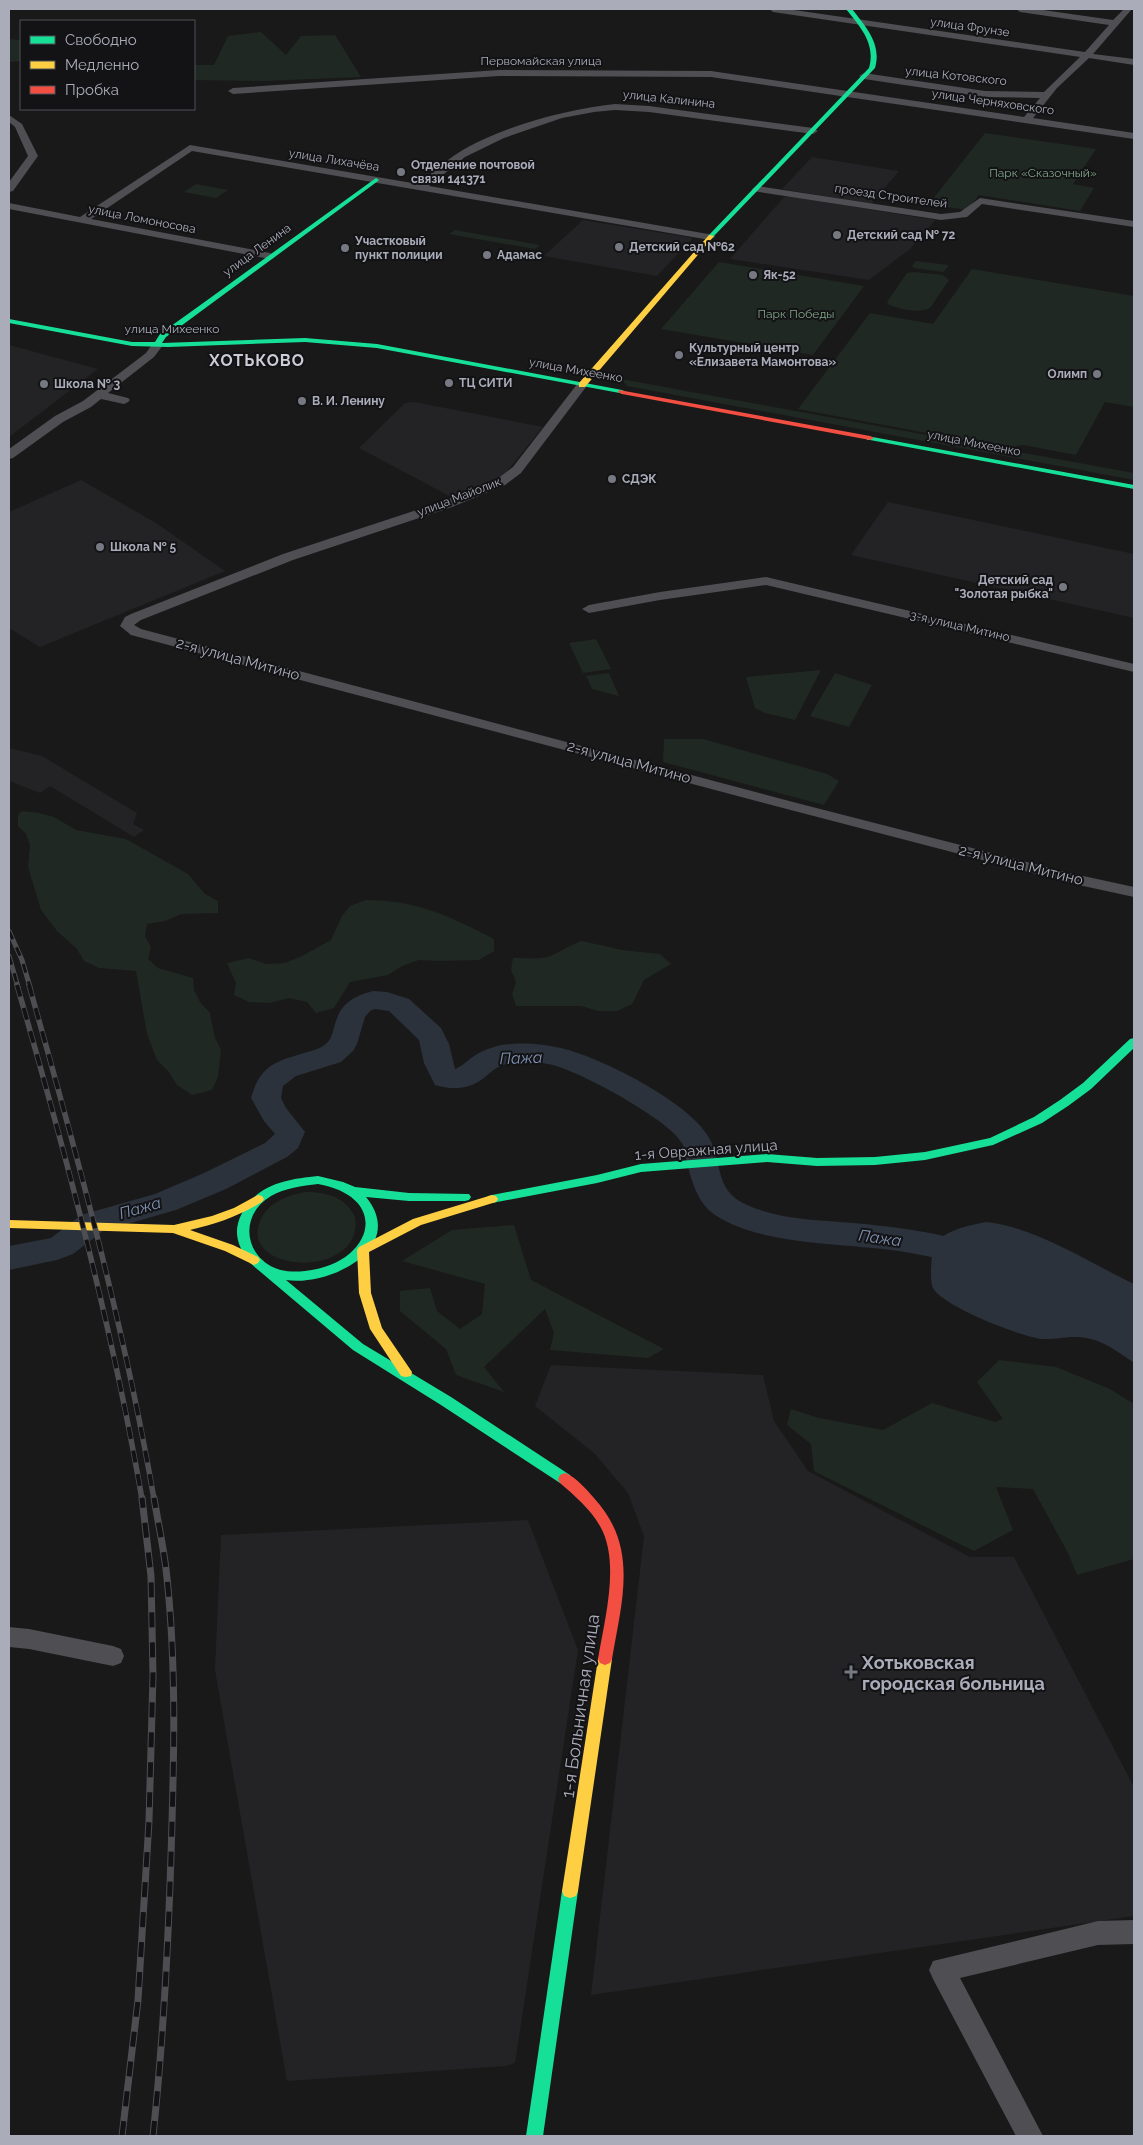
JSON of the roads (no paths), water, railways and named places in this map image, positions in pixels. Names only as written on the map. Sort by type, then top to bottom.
[{"type":"street","name":"улица Фрунзе","points":[[773,9],[1134,62]]},
{"type":"street","points":[[582,384],[710,238],[849,93],[875,63],[876,53],[871,40],[849,9]]},
{"type":"street","points":[[1020,9],[1115,23]]},
{"type":"street","points":[[1027,120],[1046,95],[1087,55],[1128,9]]},
{"type":"street","name":"Первомайская улица","points":[[233,90],[518,73],[711,74],[849,93]]},
{"type":"street","name":"улица Котовского","points":[[864,76],[967,92],[1046,95]]},
{"type":"street","name":"улица Черняховского","points":[[849,93],[1134,136]]},
{"type":"street","name":"улица Калинина","points":[[421,187],[462,155],[501,136],[560,116],[594,109],[615,107],[649,109],[813,131]]},
{"type":"street","points":[[9,118],[19,126],[33,156],[9,189]]},
{"type":"street","name":"улица Лихачёва","points":[[82,220],[190,148],[710,238]]},
{"type":"street","name":"улица Ленина","points":[[157,345],[163,336],[376,180]]},
{"type":"street","name":"проезд Строителей","points":[[757,189],[941,217],[966,214],[980,200],[1134,224]]},
{"type":"street","name":"улица Ломоносова","points":[[9,206],[270,256]]},
{"type":"street","name":"улица Михеенко","points":[[9,320],[120,343],[157,345],[292,340],[336,341],[377,346],[1134,488]]},
{"type":"street","points":[[9,456],[58,419],[87,404],[99,395],[150,355],[157,345]]},
{"type":"street","name":"улица Майолик","points":[[126,626],[136,616],[288,557],[448,504],[510,477],[582,384]]},
{"type":"street","points":[[99,395],[124,400]]},
{"type":"street","name":"3-я улица Митино","points":[[589,609],[759,581],[786,585],[1134,668]]},
{"type":"street","name":"2-я улица Митино","points":[[126,626],[136,632],[779,802],[1074,879],[1134,892]]},
{"type":"street","name":"1-я Овражная улица","points":[[502,1196],[597,1179],[641,1168],[767,1158],[817,1162],[875,1161],[925,1156],[993,1141],[1038,1120],[1064,1103],[1086,1086],[1134,1042]]},
{"type":"street","name":"1-я Овражная улица","points":[[779,1170],[817,1162]]},
{"type":"street","name":"1-я Овражная улица","points":[[597,1179],[642,1180]]},
{"type":"street","points":[[9,1224],[174,1229],[214,1220],[238,1211],[278,1187],[318,1180],[337,1184],[353,1191],[385,1196],[431,1199],[502,1196]]},
{"type":"street","points":[[353,1191],[366,1203],[372,1218],[371,1234],[363,1250],[365,1293],[376,1329],[410,1378]]},
{"type":"street","points":[[174,1229],[229,1248],[276,1272],[295,1276],[315,1275],[334,1270],[351,1262],[363,1250],[417,1222],[502,1196]]},
{"type":"street","points":[[258,1263],[244,1245],[242,1228],[248,1211],[262,1197]]},
{"type":"street","name":"1-я Больничная улица","points":[[258,1263],[358,1347],[410,1378],[558,1474],[591,1504],[613,1540],[616,1567],[614,1591],[534,2136]]},
{"type":"street","points":[[9,1637],[29,1639],[113,1656]]},
{"type":"street","points":[[1030,2136],[942,1970],[1098,1933],[1134,1932]]},
{"type":"waterway","name":"Пажа","points":[[9,1258],[46,1252],[62,1246],[92,1223],[165,1202],[215,1181],[276,1150],[287,1141],[290,1132],[274,1114],[266,1098],[270,1082],[286,1069],[331,1055],[343,1044],[352,1015],[360,1005],[373,1000],[387,1001],[399,1005],[431,1035],[435,1044],[438,1063],[445,1078],[454,1079],[467,1076],[487,1061],[501,1055],[543,1055],[562,1058],[582,1065],[638,1094],[675,1118],[688,1130],[698,1144],[714,1197],[736,1213],[784,1227],[901,1240],[954,1250],[969,1255]]},
{"type":"railway","points":[[9,931],[22,960],[30,987]]},
{"type":"railway","points":[[9,956],[18,987]]},
{"type":"railway","points":[[17,985],[87,1241],[117,1370],[142,1499]]},
{"type":"railway","points":[[29,985],[82,1176],[114,1305],[129,1369],[154,1499]]},
{"type":"railway","points":[[122,2136],[138,2000],[149,1821],[153,1675],[151,1576],[142,1498]]},
{"type":"railway","points":[[153,2136],[167,1961],[174,1748],[172,1641],[165,1560],[154,1498]]},
{"type":"place","name":"Отделение почтовой связи 141371","points":[[401,172]]},
{"type":"place","name":"Детский сад № 72","points":[[837,235]]},
{"type":"place","name":"Детский сад №62","points":[[619,247]]},
{"type":"place","name":"Участковый пункт полиции","points":[[345,248]]},
{"type":"place","name":"Адамас","points":[[487,255]]},
{"type":"place","name":"Як-52","points":[[753,275]]},
{"type":"place","name":"Культурный центр «Елизавета Мамонтова»","points":[[679,355]]},
{"type":"place","name":"Олимп","points":[[1097,374]]},
{"type":"place","name":"ТЦ СИТИ","points":[[449,383]]},
{"type":"place","name":"Школа № 3","points":[[44,384]]},
{"type":"place","name":"В. И. Ленину","points":[[302,401]]},
{"type":"place","name":"СДЭК","points":[[612,479]]},
{"type":"place","name":"Школа № 5","points":[[100,547]]},
{"type":"place","name":"Детский сад \"Золотая рыбка\"","points":[[1063,587]]},
{"type":"place","name":"Хотьковская городская больница","points":[[851,1672]]},
{"type":"district","name":"ХОТЬКОВО","points":[[257,360]]},
{"type":"park label","name":"Парк «Сказочный»","points":[[1043,173]]},
{"type":"park label","name":"Парк Победы","points":[[796,314]]}]
